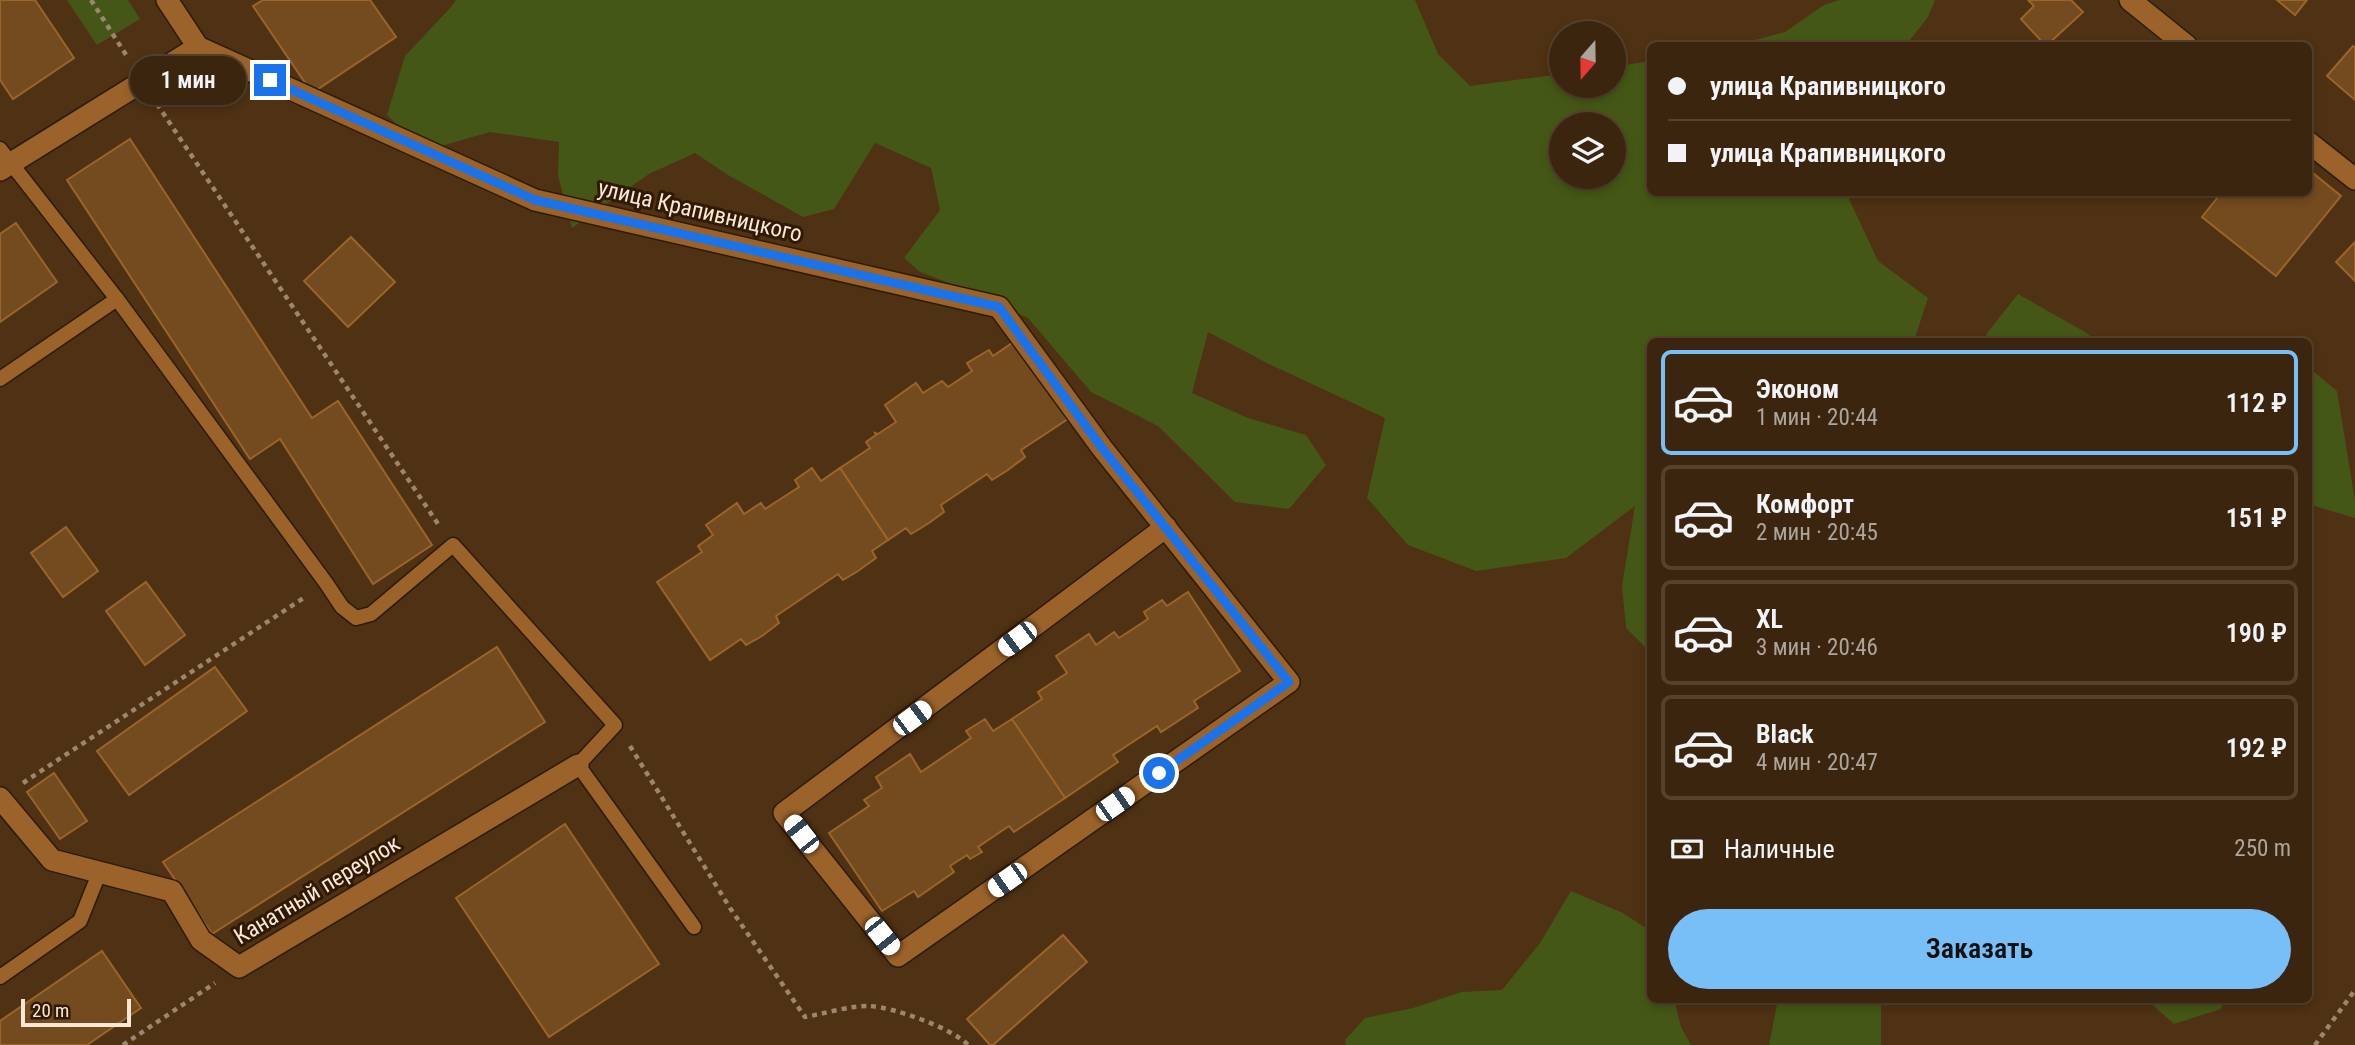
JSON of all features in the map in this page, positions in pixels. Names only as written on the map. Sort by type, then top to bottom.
[{"type":"street","points":[[3,160],[143,83],[198,47],[167,0]]},
{"type":"street","points":[[2130,0],[2182,42]]},
{"type":"street","name":"улица Крапивницкого","points":[[198,47],[535,200],[999,307],[1102,448],[1166,527],[1289,682],[898,956],[784,813],[1166,527]]},
{"type":"street","points":[[2312,145],[2355,179]]},
{"type":"street","name":"Канатный переулок","points":[[0,798],[52,860],[172,891],[201,940],[239,967],[578,765]]},
{"type":"lane","points":[[3,160],[117,299],[342,607],[356,618],[371,614],[453,545],[615,725],[578,765],[694,927]]},
{"type":"lane","points":[[0,379],[117,299]]},
{"type":"lane","points":[[0,977],[80,921],[100,871]]},
{"type":"path","points":[[91,0],[143,83],[453,545]]},
{"type":"path","points":[[22,783],[326,583]]},
{"type":"path","points":[[626,741],[730,908],[805,1017],[868,1006],[921,1019],[960,1035],[968,1045]]},
{"type":"path","points":[[123,1045],[239,967]]},
{"type":"path","points":[[2315,1045],[2355,990]]},
{"type":"green space","points":[[67,0],[128,0],[140,19],[97,45]]},
{"type":"green space","points":[[456,0],[1415,0],[1438,54],[1470,86],[1549,76],[1549,98],[1626,98],[1626,65],[1647,62],[1647,196],[1850,196],[1878,261],[1928,298],[1915,338],[1647,338],[1647,649],[1626,628],[1622,586],[1635,506],[1566,558],[1476,571],[1408,545],[1367,498],[1385,418],[1208,332],[1192,393],[1248,418],[1306,435],[1326,465],[1289,509],[1235,502],[1158,426],[1091,392],[1028,318],[920,272],[904,258],[940,210],[931,168],[875,143],[834,209],[803,217],[728,175],[695,153],[649,174],[572,228],[558,176],[559,142],[490,132],[424,151],[387,115],[405,56]]},
{"type":"green space","points":[[1839,0],[1935,0],[1928,17],[1908,42],[1748,42],[1785,32],[1824,5]]},
{"type":"green space","points":[[2018,294],[2093,338],[1986,338]]},
{"type":"green space","points":[[2312,370],[2337,391],[2355,500],[2355,518],[2312,505]]},
{"type":"green space","points":[[1571,891],[1623,913],[1647,929],[1647,1003],[1675,1003],[1681,1027],[1691,1045],[1346,1045],[1345,1040],[1365,1018],[1413,1008],[1461,992],[1502,990],[1540,943]]},
{"type":"green space","points":[[1777,1003],[1881,1003],[1881,1045],[1769,1045]]},
{"type":"green space","points":[[2150,1003],[2223,1003],[2221,1009],[2174,1024]]},
{"type":"building","points":[[0,0],[35,0],[74,58],[13,99],[0,80]]},
{"type":"building","points":[[263,0],[370,0],[396,37],[312,93],[253,6]]},
{"type":"building","points":[[2028,0],[2071,0],[2083,12],[2050,42],[2042,42],[2021,19],[2034,6]]},
{"type":"building","points":[[2277,0],[2307,0],[2295,15]]},
{"type":"building","points":[[2353,46],[2355,48],[2355,100],[2327,76]]},
{"type":"building","points":[[130,139],[312,418],[338,401],[432,545],[373,584],[280,439],[250,459],[67,180]]},
{"type":"building","points":[[2312,172],[2341,196],[2276,276],[2202,217],[2219,196],[2312,196]]},
{"type":"building","points":[[16,223],[57,282],[0,322],[0,234]]},
{"type":"building","points":[[351,237],[395,282],[348,327],[304,281]]},
{"type":"building","points":[[2355,242],[2355,281],[2336,262]]},
{"type":"building","points":[[1015,341],[1068,419],[1021,450],[1025,457],[1008,470],[992,480],[987,474],[941,505],[944,512],[929,523],[911,534],[906,528],[888,540],[840,468],[870,448],[866,442],[876,435],[875,433],[878,434],[896,422],[885,405],[916,383],[923,393],[942,381],[948,387],[972,371],[967,363],[989,350],[993,356]]},
{"type":"building","points":[[812,468],[821,481],[840,468],[888,540],[872,551],[876,558],[858,571],[843,580],[838,574],[776,616],[779,623],[762,636],[746,645],[741,639],[710,660],[657,582],[702,552],[698,546],[713,535],[706,525],[737,503],[744,514],[761,503],[765,509],[799,487],[795,480]]},
{"type":"building","points":[[66,527],[98,571],[63,597],[31,553]]},
{"type":"building","points":[[146,582],[185,635],[145,665],[106,611]]},
{"type":"building","points":[[1188,592],[1240,671],[1194,701],[1198,708],[1161,732],[1157,726],[1113,755],[1118,762],[1065,798],[1012,719],[1042,699],[1038,692],[1067,673],[1056,656],[1089,634],[1096,645],[1114,632],[1119,638],[1148,619],[1144,612],[1162,600],[1167,606]]},
{"type":"building","points":[[497,647],[545,722],[212,934],[163,862]]},
{"type":"building","points":[[215,667],[247,711],[129,795],[97,751]]},
{"type":"building","points":[[985,719],[993,731],[1012,719],[1065,798],[1014,832],[1009,826],[978,847],[982,852],[970,859],[967,855],[950,866],[954,872],[918,897],[914,891],[882,911],[829,833],[869,806],[864,800],[882,788],[876,777],[910,754],[921,772],[971,738],[966,731]]},
{"type":"building","points":[[54,773],[87,821],[60,839],[27,792]]},
{"type":"building","points":[[565,824],[659,964],[549,1037],[456,898]]},
{"type":"building","points":[[1063,935],[1087,962],[990,1045],[967,1019]]},
{"type":"building","points":[[102,951],[141,1008],[87,1045],[0,1045],[0,1021]]},
{"type":"route","points":[[270,80],[535,200],[999,307],[1102,448],[1289,682],[1159,773]]}]
